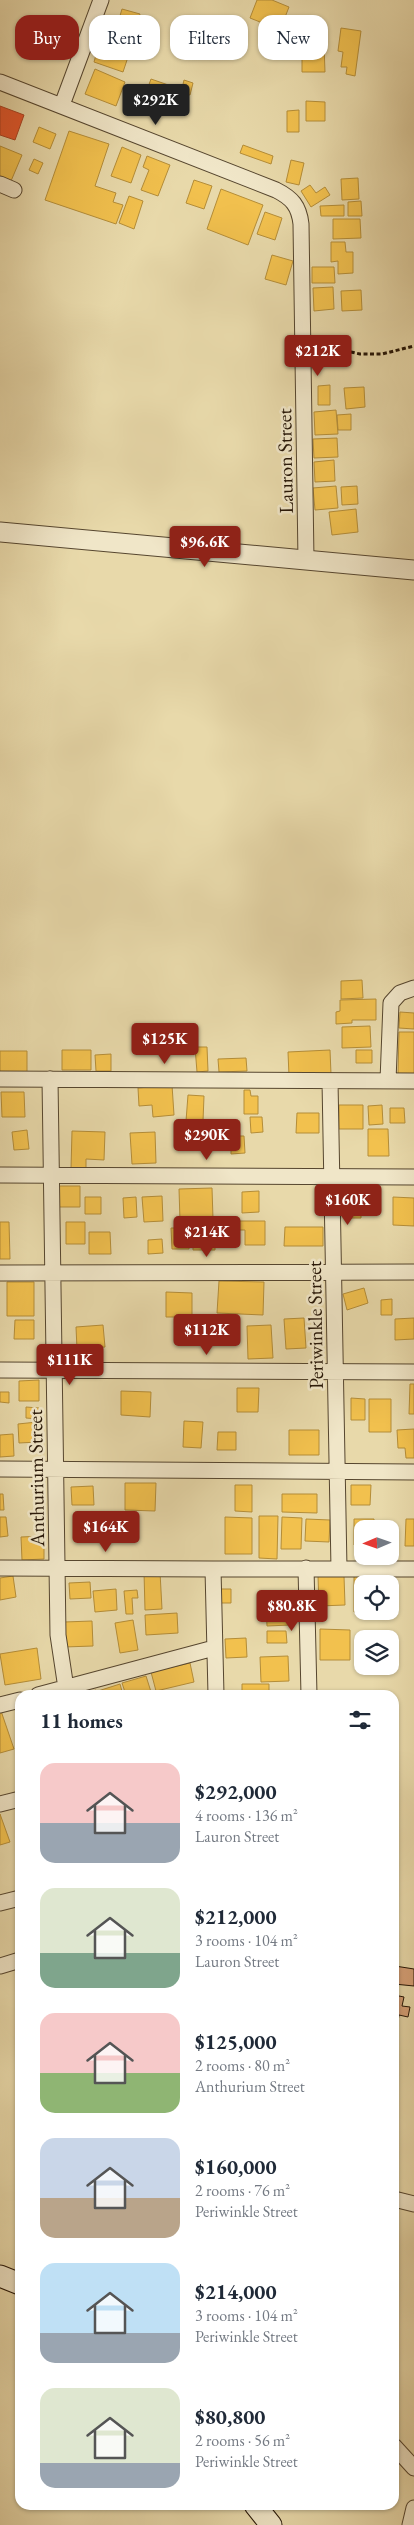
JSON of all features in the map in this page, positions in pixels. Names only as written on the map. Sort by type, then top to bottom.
[{"type":"main road","points":[[0,2276],[15,2282]]},
{"type":"main road","points":[[259,2510],[271,2525]]},
{"type":"street","points":[[62,105],[101,0]]},
{"type":"street","name":"Lauron Street","points":[[0,82],[276,190],[295,202],[300,213],[301,224],[306,560]]},
{"type":"street","points":[[0,532],[414,570]]},
{"type":"street","points":[[388,1081],[391,1003],[400,992],[414,988]]},
{"type":"street","points":[[0,1079],[414,1082]]},
{"type":"street","name":"Anthurium Street","points":[[50,1080],[58,1635],[66,1690]]},
{"type":"street","name":"Periwinkle Street","points":[[330,1081],[339,1569]]},
{"type":"street","points":[[0,1176],[414,1177]]},
{"type":"street","points":[[0,1273],[414,1272]]},
{"type":"street","points":[[0,1370],[414,1372]]},
{"type":"street","points":[[0,1469],[414,1472]]},
{"type":"street","points":[[0,1568],[414,1569]]},
{"type":"street","points":[[306,1568],[309,1690]]},
{"type":"street","points":[[212,1569],[216,1690]]},
{"type":"street","points":[[69,1690],[214,1648]]},
{"type":"street","points":[[0,1705],[15,1701]]},
{"type":"street","points":[[0,1804],[15,1800]]},
{"type":"street","points":[[0,1903],[15,1899]]},
{"type":"street","points":[[0,1966],[15,1962]]},
{"type":"street","points":[[399,2201],[414,2204]]},
{"type":"street","points":[[399,2452],[414,2468]]},
{"type":"street","points":[[410,2525],[414,2508]]},
{"type":"path","points":[[303,344],[323,345],[360,354],[382,354],[414,346]]},
{"type":"building: Homes","points":[[257,0],[272,0],[289,7],[286,15],[258,15],[258,21],[250,18]]},
{"type":"building: Homes","points":[[122,9],[140,14],[140,15],[120,15]]},
{"type":"building: Homes","points":[[341,28],[361,31],[355,76],[346,74],[347,67],[341,67],[343,52],[338,51]]},
{"type":"building: Homes","points":[[95,60],[127,60],[123,72],[94,62]]},
{"type":"building: Homes","points":[[302,60],[325,60],[325,72],[302,72]]},
{"type":"building: Homes","points":[[95,69],[125,82],[116,106],[85,94]]},
{"type":"building: Homes","points":[[151,79],[177,88],[168,114],[146,107],[152,92],[147,90]]},
{"type":"building: Homes","points":[[184,80],[193,83],[190,95],[181,93]]},
{"type":"building: Homes","points":[[306,101],[325,102],[325,121],[306,121]]},
{"type":"building: Homes","points":[[299,110],[299,132],[287,132],[287,111]]},
{"type":"building: Homes","points":[[39,127],[56,134],[50,149],[33,142]]},
{"type":"building: Homes","points":[[69,131],[109,144],[95,186],[116,193],[113,202],[123,205],[116,224],[45,200]]},
{"type":"building: Homes","points":[[243,145],[273,156],[271,164],[240,153]]},
{"type":"building: Homes","points":[[0,146],[22,155],[11,181],[0,177]]},
{"type":"building: Homes","points":[[122,147],[141,155],[131,183],[111,176]]},
{"type":"building: Homes","points":[[147,156],[170,165],[158,196],[141,190],[149,170],[143,167]]},
{"type":"building: Homes","points":[[34,159],[43,163],[38,174],[29,170]]},
{"type":"building: Homes","points":[[291,160],[304,163],[299,185],[286,182]]},
{"type":"building: Homes","points":[[358,178],[359,199],[342,200],[341,179]]},
{"type":"building: Homes","points":[[194,180],[212,186],[204,209],[186,203]]},
{"type":"building: Homes","points":[[310,185],[316,193],[325,187],[330,195],[311,207],[301,191]]},
{"type":"building: Homes","points":[[221,189],[263,205],[248,245],[207,229]]},
{"type":"building: Homes","points":[[129,196],[143,201],[134,229],[119,223]]},
{"type":"building: Homes","points":[[361,201],[362,216],[348,216],[348,202]]},
{"type":"building: Homes","points":[[344,205],[344,216],[321,216],[320,206]]},
{"type":"building: Homes","points":[[265,212],[282,218],[275,240],[257,234]]},
{"type":"building: Homes","points":[[333,219],[360,219],[361,238],[333,239]]},
{"type":"building: Homes","points":[[331,242],[345,242],[346,252],[353,252],[353,273],[338,274],[338,261],[331,262]]},
{"type":"building: Homes","points":[[272,255],[293,261],[286,285],[265,279]]},
{"type":"building: Homes","points":[[312,267],[334,267],[335,283],[312,283]]},
{"type":"building: Homes","points":[[333,287],[334,309],[314,311],[313,288]]},
{"type":"building: Homes","points":[[361,290],[362,310],[342,311],[341,291]]},
{"type":"building: Homes","points":[[330,385],[330,405],[318,405],[318,386]]},
{"type":"building: Homes","points":[[364,387],[365,407],[346,409],[344,388]]},
{"type":"building: Homes","points":[[336,410],[338,434],[315,435],[314,412]]},
{"type":"building: Homes","points":[[351,414],[351,430],[338,430],[337,415]]},
{"type":"building: Homes","points":[[337,438],[338,457],[314,458],[313,439]]},
{"type":"building: Homes","points":[[334,460],[335,481],[315,482],[314,462]]},
{"type":"building: Homes","points":[[336,486],[338,508],[315,510],[313,488]]},
{"type":"building: Homes","points":[[357,486],[358,504],[342,505],[341,487]]},
{"type":"building: Homes","points":[[356,509],[358,532],[332,535],[329,512]]},
{"type":"building: Homes","points":[[362,980],[363,998],[341,999],[341,981]]},
{"type":"building: Homes","points":[[376,999],[376,1020],[352,1020],[352,1023],[336,1024],[336,1012],[340,1011],[340,1000]]},
{"type":"building: Homes","points":[[400,1012],[414,1013],[414,1029],[399,1028]]},
{"type":"building: Homes","points":[[370,1026],[371,1047],[342,1048],[342,1027]]},
{"type":"building: Homes","points":[[399,1032],[414,1032],[414,1074],[398,1074]]},
{"type":"building: Homes","points":[[195,1047],[207,1047],[208,1071],[197,1072]]},
{"type":"building: Homes","points":[[62,1050],[91,1050],[91,1070],[62,1070]]},
{"type":"building: Homes","points":[[330,1050],[331,1074],[289,1076],[288,1052]]},
{"type":"building: Homes","points":[[356,1050],[372,1050],[372,1063],[356,1063]]},
{"type":"building: Homes","points":[[0,1051],[27,1051],[27,1074],[0,1074]]},
{"type":"building: Homes","points":[[111,1054],[111,1071],[96,1071],[95,1055]]},
{"type":"building: Homes","points":[[246,1058],[247,1071],[219,1072],[218,1059]]},
{"type":"building: Homes","points":[[172,1085],[174,1115],[153,1117],[152,1105],[139,1106],[138,1088]]},
{"type":"building: Homes","points":[[244,1090],[250,1090],[251,1096],[258,1096],[258,1114],[244,1114]]},
{"type":"building: Homes","points":[[1,1092],[24,1092],[25,1117],[2,1117]]},
{"type":"building: Homes","points":[[188,1095],[204,1096],[203,1121],[186,1121]]},
{"type":"building: Homes","points":[[339,1105],[363,1105],[363,1129],[339,1129]]},
{"type":"building: Homes","points":[[382,1105],[383,1124],[369,1125],[368,1106]]},
{"type":"building: Homes","points":[[390,1108],[404,1108],[405,1123],[390,1123]]},
{"type":"building: Homes","points":[[297,1113],[319,1113],[319,1133],[296,1133]]},
{"type":"building: Homes","points":[[250,1117],[262,1117],[263,1132],[251,1133]]},
{"type":"building: Homes","points":[[368,1129],[388,1129],[389,1156],[368,1156]]},
{"type":"building: Homes","points":[[27,1130],[29,1149],[14,1150],[12,1132]]},
{"type":"building: Homes","points":[[72,1131],[105,1132],[104,1160],[86,1159],[86,1170],[71,1169]]},
{"type":"building: Homes","points":[[155,1132],[156,1163],[132,1164],[130,1133]]},
{"type":"building: Homes","points":[[231,1136],[244,1136],[245,1153],[231,1154]]},
{"type":"building: Homes","points":[[59,1186],[80,1186],[80,1207],[59,1207]]},
{"type":"building: Homes","points":[[212,1188],[213,1219],[180,1221],[179,1189]]},
{"type":"building: Homes","points":[[259,1191],[259,1212],[242,1213],[242,1192]]},
{"type":"building: Homes","points":[[162,1196],[163,1221],[144,1222],[142,1197]]},
{"type":"building: Homes","points":[[85,1197],[101,1197],[101,1214],[85,1214]]},
{"type":"building: Homes","points":[[136,1197],[137,1217],[124,1218],[123,1198]]},
{"type":"building: Homes","points":[[393,1197],[414,1198],[414,1226],[393,1225]]},
{"type":"building: Homes","points":[[344,1200],[361,1200],[361,1218],[344,1218]]},
{"type":"building: Homes","points":[[236,1221],[265,1221],[265,1245],[245,1245],[245,1230],[237,1230]]},
{"type":"building: Homes","points":[[0,1222],[9,1222],[10,1259],[0,1259]]},
{"type":"building: Homes","points":[[66,1222],[85,1222],[85,1244],[66,1244]]},
{"type":"building: Homes","points":[[193,1224],[215,1224],[215,1250],[193,1250]]},
{"type":"building: Homes","points":[[285,1227],[323,1227],[323,1246],[284,1246]]},
{"type":"building: Homes","points":[[171,1228],[189,1228],[189,1249],[172,1249]]},
{"type":"building: Homes","points":[[89,1232],[110,1232],[111,1254],[89,1254]]},
{"type":"building: Homes","points":[[162,1239],[163,1253],[148,1254],[148,1240]]},
{"type":"building: Homes","points":[[219,1281],[264,1282],[263,1315],[217,1313]]},
{"type":"building: Homes","points":[[7,1282],[34,1282],[34,1316],[7,1316]]},
{"type":"building: Homes","points":[[364,1288],[368,1303],[347,1310],[343,1294]]},
{"type":"building: Homes","points":[[166,1292],[192,1293],[192,1317],[166,1317]]},
{"type":"building: Homes","points":[[392,1299],[392,1315],[381,1315],[381,1300]]},
{"type":"building: Homes","points":[[304,1318],[306,1348],[286,1349],[284,1319]]},
{"type":"building: Homes","points":[[414,1318],[414,1339],[395,1340],[395,1319]]},
{"type":"building: Homes","points":[[15,1320],[34,1320],[34,1339],[14,1339]]},
{"type":"building: Homes","points":[[103,1325],[105,1347],[77,1349],[76,1327]]},
{"type":"building: Homes","points":[[271,1325],[273,1358],[248,1359],[247,1326]]},
{"type":"building: Homes","points":[[39,1380],[39,1401],[19,1401],[19,1381]]},
{"type":"building: Homes","points":[[410,1384],[414,1384],[414,1414],[409,1414]]},
{"type":"building: Homes","points":[[237,1388],[259,1388],[258,1412],[237,1412]]},
{"type":"building: Homes","points":[[121,1391],[151,1392],[150,1417],[121,1415]]},
{"type":"building: Homes","points":[[0,1392],[9,1392],[9,1403],[0,1402]]},
{"type":"building: Homes","points":[[351,1398],[365,1399],[365,1420],[351,1420]]},
{"type":"building: Homes","points":[[369,1399],[391,1399],[391,1432],[369,1432]]},
{"type":"building: Homes","points":[[26,1407],[39,1408],[39,1419],[26,1418]]},
{"type":"building: Homes","points":[[184,1421],[203,1422],[201,1448],[183,1447]]},
{"type":"building: Homes","points":[[37,1422],[38,1442],[19,1443],[18,1424]]},
{"type":"building: Homes","points":[[414,1429],[414,1458],[406,1458],[405,1448],[398,1448],[397,1430]]},
{"type":"building: Homes","points":[[289,1430],[319,1430],[319,1455],[289,1455]]},
{"type":"building: Homes","points":[[218,1432],[236,1432],[236,1450],[217,1450]]},
{"type":"building: Homes","points":[[13,1434],[14,1456],[0,1457],[0,1435]]},
{"type":"building: Homes","points":[[125,1483],[156,1483],[155,1511],[125,1510]]},
{"type":"building: Homes","points":[[235,1485],[252,1485],[252,1512],[235,1511]]},
{"type":"building: Homes","points":[[351,1485],[371,1485],[370,1505],[351,1505]]},
{"type":"building: Homes","points":[[93,1486],[94,1505],[72,1505],[71,1487]]},
{"type":"building: Homes","points":[[0,1494],[3,1494],[4,1510],[0,1510]]},
{"type":"building: Homes","points":[[282,1494],[317,1494],[317,1513],[282,1512]]},
{"type":"building: Homes","points":[[259,1516],[278,1516],[277,1559],[259,1558]]},
{"type":"building: Homes","points":[[0,1517],[6,1517],[8,1536],[0,1537]]},
{"type":"building: Homes","points":[[225,1517],[252,1518],[252,1554],[225,1554]]},
{"type":"building: Homes","points":[[282,1517],[302,1518],[301,1549],[281,1549]]},
{"type":"building: Homes","points":[[306,1519],[330,1520],[329,1542],[305,1541]]},
{"type":"building: Homes","points":[[354,1519],[374,1519],[374,1520]]},
{"type":"building: Homes","points":[[406,1519],[414,1519],[414,1546],[405,1546]]},
{"type":"building: Homes","points":[[44,1536],[44,1559],[22,1560],[21,1537]]},
{"type":"building: Homes","points":[[144,1572],[160,1572],[162,1609],[145,1610]]},
{"type":"building: Homes","points":[[13,1576],[16,1597],[0,1600],[0,1578]]},
{"type":"building: Homes","points":[[318,1576],[344,1576],[345,1605],[319,1606]]},
{"type":"building: Homes","points":[[90,1582],[91,1598],[70,1599],[69,1583]]},
{"type":"building: Homes","points":[[116,1589],[117,1610],[95,1612],[93,1591]]},
{"type":"building: Homes","points":[[219,1589],[231,1589],[231,1603],[219,1603]]},
{"type":"building: Homes","points":[[137,1590],[138,1598],[132,1598],[133,1614],[126,1614],[124,1591]]},
{"type":"building: Homes","points":[[289,1603],[290,1625],[267,1626],[266,1604]]},
{"type":"building: Homes","points":[[177,1613],[178,1633],[146,1635],[145,1615]]},
{"type":"building: Homes","points":[[133,1620],[138,1650],[120,1653],[115,1623]]},
{"type":"building: Homes","points":[[92,1621],[93,1646],[64,1647],[64,1622]]},
{"type":"building: Homes","points":[[320,1629],[350,1630],[350,1660],[320,1660]]},
{"type":"building: Homes","points":[[267,1631],[286,1631],[287,1643],[267,1643]]},
{"type":"building: Homes","points":[[246,1638],[247,1657],[226,1658],[225,1639]]},
{"type":"building: Homes","points":[[37,1648],[41,1679],[5,1685],[0,1654]]},
{"type":"building: Homes","points":[[288,1656],[289,1681],[261,1682],[260,1657]]},
{"type":"building: Homes","points":[[190,1663],[194,1682],[156,1690],[151,1672]]},
{"type":"building: Homes","points":[[146,1676],[150,1690],[124,1690],[122,1683]]},
{"type":"building: Homes","points":[[120,1684],[122,1690],[101,1690]]},
{"type":"building: Homes","points":[[242,1684],[269,1684],[269,1690],[242,1690]]},
{"type":"building: Homes","points":[[0,1708],[14,1749],[0,1753]]},
{"type":"building: Homes","points":[[0,1814],[10,1842],[0,1845]]},
{"type":"building: Shops","points":[[0,106],[24,115],[15,140],[0,135]]},
{"type":"building: Other","points":[[399,1967],[414,1969],[414,1986],[399,1984]]},
{"type":"building: Other","points":[[399,1996],[404,1997],[402,2006],[410,2007],[408,2017],[399,2015]]}]
